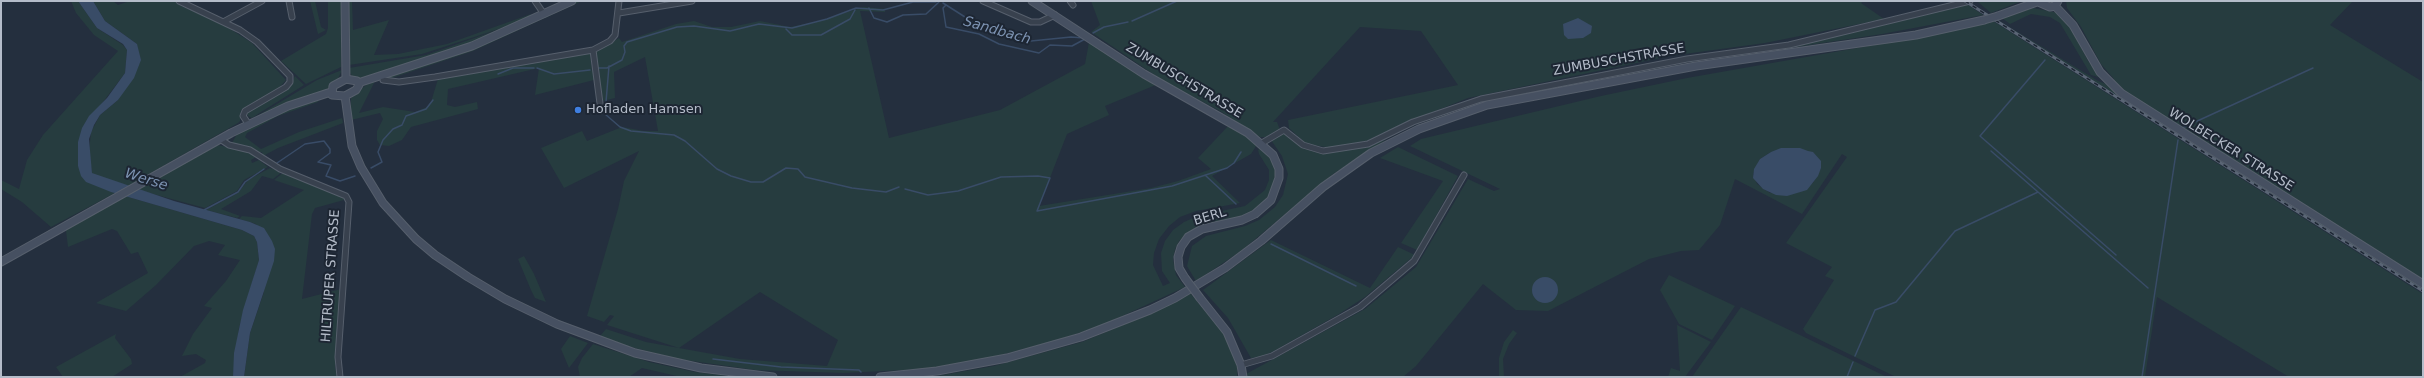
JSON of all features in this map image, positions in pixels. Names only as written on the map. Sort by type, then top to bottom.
[{"type":"main road","points":[[345,1],[346,79]]},
{"type":"main road","points":[[358,83],[454,53],[572,1]]},
{"type":"main road","name":"ZUMBUSCHSTRASSE","points":[[1032,1],[1144,74],[1209,109],[1262,143]]},
{"type":"main road","points":[[880,377],[937,371],[1007,358],[1081,337],[1150,310],[1175,298],[1225,268],[1261,241],[1323,187],[1372,153],[1419,129],[1487,105],[1696,66],[1922,34],[1984,20],[2037,2],[2046,6],[2057,4]]},
{"type":"main road","name":"WOLBECKER STRASSE","points":[[2057,4],[2073,25],[2100,72],[2121,93],[2423,284]]},
{"type":"main road","points":[[1,262],[249,124],[288,106],[331,92],[337,83],[346,79],[354,79],[358,83]]},
{"type":"main road","points":[[331,92],[336,97],[345,96],[356,90],[358,83]]},
{"type":"main road","points":[[345,96],[352,146],[361,167],[379,198],[398,221],[435,255],[468,277],[505,299],[585,336],[634,353],[678,364],[773,377]]},
{"type":"main road","name":"BERL","points":[[1243,377],[1241,365],[1227,332],[1185,278],[1179,268],[1178,257],[1181,247],[1188,237],[1202,229],[1242,220],[1254,214],[1271,200],[1278,185],[1279,169],[1273,155],[1262,143]]},
{"type":"street","points":[[179,1],[225,22],[257,42],[291,79],[286,87],[246,111],[243,116],[249,124]]},
{"type":"street","points":[[225,22],[262,1]]},
{"type":"street","points":[[289,1],[292,16]]},
{"type":"street","points":[[535,1],[544,14]]},
{"type":"street","points":[[383,80],[399,82],[435,78],[593,50],[610,41],[615,36],[619,13],[619,1]]},
{"type":"street","points":[[619,13],[692,1]]},
{"type":"street","points":[[982,1],[1031,22],[1040,22],[1055,15]]},
{"type":"street","name":"ZUMBUSCHSTRASSE","points":[[1262,143],[1284,130],[1303,145],[1323,150],[1340,149],[1368,144],[1413,122],[1481,99],[1687,59],[1789,45],[1970,1]]},
{"type":"street","points":[[593,50],[593,63],[601,111]]},
{"type":"street","name":"HILTRUPER STRASSE","points":[[220,139],[228,145],[250,150],[280,169],[346,196],[349,202],[338,356],[340,377]]},
{"type":"street","points":[[1241,365],[1272,356],[1360,307],[1414,262],[1464,175]]},
{"type":"green space","points":[[71,1],[78,1],[97,28],[123,45],[127,50],[125,73],[100,106],[78,166],[115,193],[51,227],[22,202],[1,189],[1,180],[19,189],[27,160],[43,135],[118,51],[94,35],[76,13]]},
{"type":"green space","points":[[93,1],[113,1],[118,5],[130,1],[174,1],[181,6],[221,23],[252,43],[286,80],[277,90],[241,110],[240,121],[238,123],[128,186],[94,175],[92,173],[89,151],[91,132],[100,115],[118,100],[137,44],[105,21]]},
{"type":"green space","points":[[310,1],[315,1],[321,27],[326,30],[318,34]]},
{"type":"green space","points":[[328,1],[341,1],[341,67],[306,84],[281,61],[326,34],[328,28]]},
{"type":"green space","points":[[348,1],[352,1],[353,30],[389,20],[374,55],[398,54],[447,44],[531,14],[529,17],[505,27],[422,54],[349,65]]},
{"type":"green space","points":[[576,1],[582,1],[473,51],[392,78],[375,81],[553,12]]},
{"type":"green space","points":[[1091,1],[1864,1],[1861,3],[1884,19],[1765,43],[1670,56],[1468,98],[1403,124],[1367,141],[1332,148],[1306,144],[1289,128],[1288,120],[1458,85],[1421,31],[1360,27],[1273,122],[1277,122],[1280,130],[1266,137],[1260,137],[1220,111],[1162,80],[1091,32],[1100,25]]},
{"type":"green space","points":[[2022,1],[1991,13],[1978,2]]},
{"type":"green space","points":[[2066,1],[2353,1],[2330,25],[2423,82],[2423,281],[2124,92],[2114,82],[2114,79],[2101,64],[2081,27],[2067,8]]},
{"type":"green space","points":[[1967,4],[1983,15],[1882,34],[1783,49]]},
{"type":"green space","points":[[864,7],[885,9],[885,12],[860,11],[889,138],[1000,110],[1085,64],[1089,42],[1082,39],[1085,36],[1158,84],[1105,106],[1109,115],[1067,134],[1039,206],[1151,188],[1178,181],[1211,169],[1198,158],[1230,124],[1258,143],[1251,154],[1212,176],[1240,203],[1196,211],[1180,217],[1169,226],[1159,239],[1154,253],[1153,265],[1163,286],[1170,283],[1162,271],[1161,253],[1165,241],[1173,230],[1184,222],[1198,216],[1245,206],[1265,190],[1269,180],[1269,170],[1259,154],[1258,150],[1262,147],[1272,159],[1276,171],[1273,186],[1266,200],[1250,213],[1240,218],[1195,228],[1179,241],[1175,249],[1173,259],[1176,275],[1185,287],[1103,325],[1058,340],[993,357],[926,369],[843,373],[755,370],[678,359],[627,346],[600,336],[606,329],[646,342],[679,348],[607,325],[614,316],[610,315],[604,322],[587,316],[618,209],[624,181],[639,151],[564,188],[541,148],[582,131],[587,141],[622,127],[644,131],[658,131],[645,57],[614,72],[615,98],[603,101],[600,85],[594,80],[535,95],[539,68],[448,89],[447,105],[455,107],[477,102],[478,109],[411,127],[402,140],[389,146],[380,145],[377,140],[377,131],[383,119],[380,113],[351,120],[351,98],[366,85],[375,81],[359,113],[383,107],[415,112],[427,107],[431,102],[438,79],[590,52],[592,71],[595,71],[596,52],[619,38],[622,42],[676,24],[694,21],[712,27],[731,27],[760,21],[790,27],[815,22]],"holes":[[[760,292],[838,340],[827,366],[740,359],[679,348]]]},
{"type":"green space","points":[[2033,8],[2059,13],[2070,26],[2088,61],[2102,78],[2091,75],[2060,23],[2050,17],[2031,14],[2010,24],[2002,18]]},
{"type":"green space","points":[[1998,20],[2098,81],[2109,85],[2423,287],[2423,290]]},
{"type":"green space","points":[[1993,21],[2423,294],[2423,377],[2289,377],[2157,297],[2145,377],[1896,377],[1806,333],[1803,329],[1834,280],[1825,276],[1832,267],[1786,243],[1847,157],[1842,154],[1802,214],[1735,179],[1720,225],[1699,250],[1681,251],[1649,259],[1548,311],[1516,310],[1483,284],[1416,366],[1403,377],[1246,377],[1246,374],[1365,309],[1416,267],[1468,179],[1494,191],[1500,189],[1410,146],[1421,139],[1601,96],[1687,78],[1942,33]],"holes":[[[1771,152],[1821,161],[1821,168],[1813,183],[1770,193],[1757,184],[1753,174],[1760,159]]]},
{"type":"green space","points":[[520,22],[489,38],[364,79],[352,76],[349,71],[349,68],[426,55]]},
{"type":"green space","points":[[342,70],[338,79],[326,90],[252,119],[317,80]]},
{"type":"green space","points":[[295,76],[304,85],[252,118],[248,116],[247,114],[251,110],[289,87]]},
{"type":"green space","points":[[319,99],[318,102],[278,116],[247,133],[245,137],[261,149],[299,132],[342,118],[343,123],[278,148],[263,156],[262,152],[257,153],[246,146],[232,143],[237,134],[275,114]]},
{"type":"green space","points":[[1281,134],[1286,134],[1302,147],[1323,153],[1337,152],[1386,140],[1333,174],[1241,251],[1196,281],[1187,266],[1192,246],[1206,236],[1245,226],[1259,220],[1275,207],[1283,195],[1288,174],[1282,156],[1271,140]]},
{"type":"green space","points":[[217,145],[247,151],[256,157],[251,160],[252,163],[259,160],[268,167],[244,180],[237,191],[205,208],[138,190],[149,181]]},
{"type":"green space","points":[[1398,147],[1458,176],[1417,250],[1401,243],[1443,181],[1380,158]]},
{"type":"green space","points":[[270,168],[282,172],[273,179],[262,176],[251,191],[221,209],[240,216],[237,218],[206,210],[238,193],[248,180]]},
{"type":"green space","points":[[284,172],[344,197],[344,200],[315,208],[312,214],[302,299],[341,289],[335,366],[337,377],[244,377],[250,333],[264,292],[256,224],[239,219],[242,216],[261,218],[304,190],[274,180]]},
{"type":"green space","points":[[125,196],[242,230],[254,236],[257,242],[259,260],[239,328],[233,377],[180,377],[205,363],[206,360],[196,354],[182,356],[193,334],[212,308],[204,306],[226,281],[240,260],[218,255],[225,245],[209,241],[194,246],[156,285],[126,311],[96,303],[148,273],[138,252],[131,254],[117,231],[112,229],[68,247],[66,231],[67,228]]},
{"type":"green space","points":[[1271,240],[1370,288],[1398,247],[1415,255],[1365,297],[1339,314],[1274,351],[1261,357],[1251,358],[1228,318],[1203,290]]},
{"type":"green space","points":[[524,256],[534,274],[546,302],[535,298],[531,290],[518,259]]},
{"type":"green space","points":[[1669,275],[1735,306],[1712,340],[1679,324],[1660,290]]},
{"type":"green space","points":[[1190,293],[1224,333],[1237,366],[1237,377],[931,377],[994,366],[1082,342],[1147,315]]},
{"type":"green space","points":[[1741,307],[1800,335],[1887,377],[1692,377]]},
{"type":"green space","points":[[1677,325],[1711,342],[1685,377],[1668,377],[1671,368],[1680,371]]},
{"type":"green space","points":[[1513,330],[1517,333],[1509,344],[1503,359],[1504,377],[1499,377],[1499,358],[1504,342]]},
{"type":"green space","points":[[116,334],[115,338],[131,359],[132,364],[112,377],[63,377],[56,367]]},
{"type":"green space","points":[[570,336],[588,343],[569,368],[561,349]]},
{"type":"green space","points":[[593,344],[649,362],[695,372],[736,377],[681,377],[642,368],[629,377],[580,377],[578,367],[582,358]]},
{"type":"water","points":[[78,1],[93,1],[105,21],[137,44],[141,60],[134,78],[118,100],[100,115],[94,125],[89,139],[92,173],[174,201],[250,222],[264,228],[272,241],[275,249],[274,261],[250,333],[244,377],[233,377],[234,353],[243,310],[259,260],[257,242],[254,236],[242,230],[111,192],[86,182],[81,176],[78,166],[78,142],[82,128],[89,116],[107,98],[125,73],[127,50],[123,44],[97,28]]},
{"type":"water","points":[[1578,18],[1592,26],[1591,33],[1583,38],[1568,39],[1564,35],[1563,24]]},
{"type":"water","points":[[1781,148],[1800,148],[1813,152],[1821,161],[1821,168],[1818,176],[1807,190],[1787,196],[1776,195],[1763,189],[1753,178],[1754,169],[1760,159]]},
{"type":"water","points":[[1545,277],[1554,281],[1558,290],[1554,299],[1545,303],[1536,299],[1532,290],[1536,281]]},
{"type":"waterway","name":"Sandbach","points":[[1132,21],[1177,1]]},
{"type":"waterway","name":"Sandbach","points":[[870,9],[883,10],[913,2],[936,2]]},
{"type":"waterway","name":"Sandbach","points":[[870,9],[874,18],[887,22],[903,15],[926,14],[939,2]]},
{"type":"waterway","name":"Sandbach","points":[[943,3],[976,24],[1022,39],[1031,41],[1071,37],[1084,38]]},
{"type":"waterway","name":"Sandbach","points":[[946,5],[943,8],[946,27],[979,34],[999,44],[1039,53],[1050,45],[1072,46],[1085,39]]},
{"type":"waterway","name":"Sandbach","points":[[609,67],[622,60],[625,52],[624,46],[627,42],[677,27],[694,26],[730,31],[759,24],[792,28],[827,19],[856,8],[870,9]]},
{"type":"waterway","name":"Sandbach","points":[[786,29],[792,35],[821,35],[850,19],[855,10]]},
{"type":"waterway","name":"Sandbach","points":[[1093,33],[1104,27],[1128,22]]},
{"type":"waterway","points":[[2045,60],[1980,136],[2116,255]]},
{"type":"waterway","name":"Sandbach","points":[[597,68],[609,67]]},
{"type":"waterway","points":[[609,67],[605,114],[620,127],[631,131],[674,135],[685,141],[717,169],[731,176],[751,182],[763,182],[786,168],[798,169],[805,177],[852,188],[886,192],[899,187]]},
{"type":"waterway","name":"Sandbach","points":[[498,74],[513,68],[534,68]]},
{"type":"waterway","name":"Sandbach","points":[[537,68],[554,74],[590,70]]},
{"type":"waterway","points":[[2182,128],[2313,68]]},
{"type":"waterway","name":"Sandbach","points":[[371,168],[382,162],[378,152],[383,140],[393,129],[402,125],[406,116],[426,109],[433,100]]},
{"type":"waterway","points":[[2142,377],[2178,140]]},
{"type":"waterway","name":"Sandbach","points":[[277,163],[305,144],[324,141],[330,149],[330,153],[318,162],[331,165],[326,176],[340,181],[355,176]]},
{"type":"waterway","points":[[1991,151],[2038,192]]},
{"type":"waterway","points":[[1205,175],[1227,168],[1234,163],[1241,152]]},
{"type":"waterway","name":"Sandbach","points":[[204,210],[238,192],[245,182],[264,169]]},
{"type":"waterway","points":[[905,189],[928,195],[958,191],[1001,177],[1038,176],[1050,178],[1037,211],[1172,186],[1205,175]]},
{"type":"waterway","points":[[1205,175],[1236,204]]},
{"type":"waterway","points":[[1855,356],[1875,310],[1896,302],[1955,231],[2038,192]]},
{"type":"waterway","points":[[2038,192],[2148,288]]},
{"type":"waterway","points":[[1271,244],[1356,286]]},
{"type":"waterway","points":[[713,359],[781,367],[859,370],[861,372]]},
{"type":"waterway","points":[[1847,377],[1853,362]]},
{"type":"railway","points":[[1965,1],[2423,291]]},
{"type":"place","name":"Hofladen Hamsen","points":[[578,110]]},
{"type":"water label","name":"Werse","points":[[146,180]]}]
